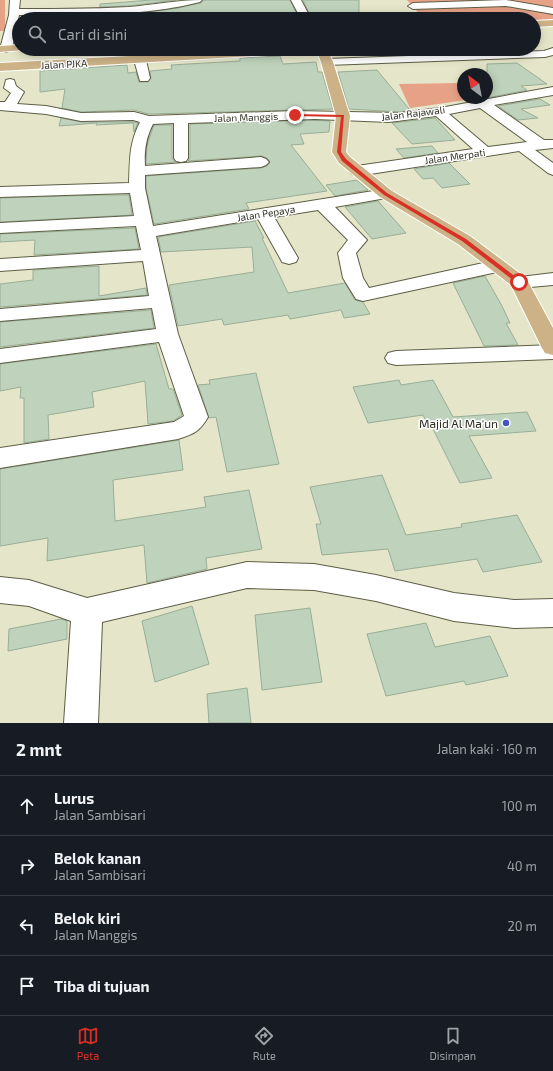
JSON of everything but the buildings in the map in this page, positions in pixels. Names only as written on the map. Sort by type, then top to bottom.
[{"type":"main road","points":[[541,24],[553,23]]},
{"type":"main road","name":"Jalan PJKA","points":[[0,67],[140,60],[286,56]]},
{"type":"main road","points":[[323,56],[343,116],[339,152],[344,160],[386,194],[464,240],[519,282],[553,348]]},
{"type":"street","points":[[14,12],[15,0]]},
{"type":"street","points":[[133,12],[197,0]]},
{"type":"street","points":[[296,0],[302,12]]},
{"type":"street","points":[[410,3],[453,4],[506,2],[548,10]]},
{"type":"street","points":[[410,3],[418,12]]},
{"type":"street","points":[[453,4],[468,12]]},
{"type":"street","points":[[519,12],[548,10]]},
{"type":"street","points":[[3,49],[5,36],[12,17]]},
{"type":"street","points":[[541,53],[552,46]]},
{"type":"street","points":[[140,60],[144,78]]},
{"type":"street","points":[[4,106],[18,92],[10,88],[10,83]]},
{"type":"street","name":"Jalan Rajawali","points":[[493,101],[553,91]]},
{"type":"street","name":"Jalan Rajawali","points":[[343,116],[394,117],[476,104]]},
{"type":"street","points":[[484,104],[547,144]]},
{"type":"street","name":"Jalan Manggis","points":[[4,106],[46,110],[65,115],[134,116],[148,120],[295,115],[343,116]]},
{"type":"street","points":[[438,111],[485,152]]},
{"type":"street","points":[[181,119],[181,158]]},
{"type":"street","points":[[0,458],[178,430],[191,424],[196,417],[167,334],[138,188],[137,152],[140,136],[148,120]]},
{"type":"street","name":"Jalan Merpati","points":[[357,170],[547,144]]},
{"type":"street","points":[[522,147],[553,170]]},
{"type":"street","points":[[138,171],[260,162]]},
{"type":"street","points":[[0,192],[138,188]]},
{"type":"street","name":"Jalan Pepaya","points":[[0,228],[145,226],[264,214],[386,194]]},
{"type":"street","points":[[322,204],[358,240],[347,253],[353,278],[363,295],[497,266]]},
{"type":"street","points":[[264,214],[289,258]]},
{"type":"street","points":[[0,266],[151,255]]},
{"type":"street","points":[[519,282],[553,279]]},
{"type":"street","points":[[0,315],[160,301]]},
{"type":"street","points":[[0,356],[167,334]]},
{"type":"street","points":[[396,358],[553,352]]},
{"type":"street","points":[[0,590],[29,593],[87,612],[246,575],[314,577],[376,588],[454,606],[514,614],[553,613]]},
{"type":"street","points":[[82,723],[87,612]]},
{"type":"shaded area","points":[[0,0],[5,0],[5,31],[0,31]]},
{"type":"shaded area","points":[[407,0],[553,0],[553,23],[541,24],[541,12],[418,12]]},
{"type":"shaded area","points":[[457,83],[457,101],[410,108],[399,84]]},
{"type":"place","name":"Majid Al Ma'un","points":[[506,423]]},
{"type":"route","points":[[295,115],[343,116],[339,152],[344,160],[386,194],[464,240],[519,282]]}]
